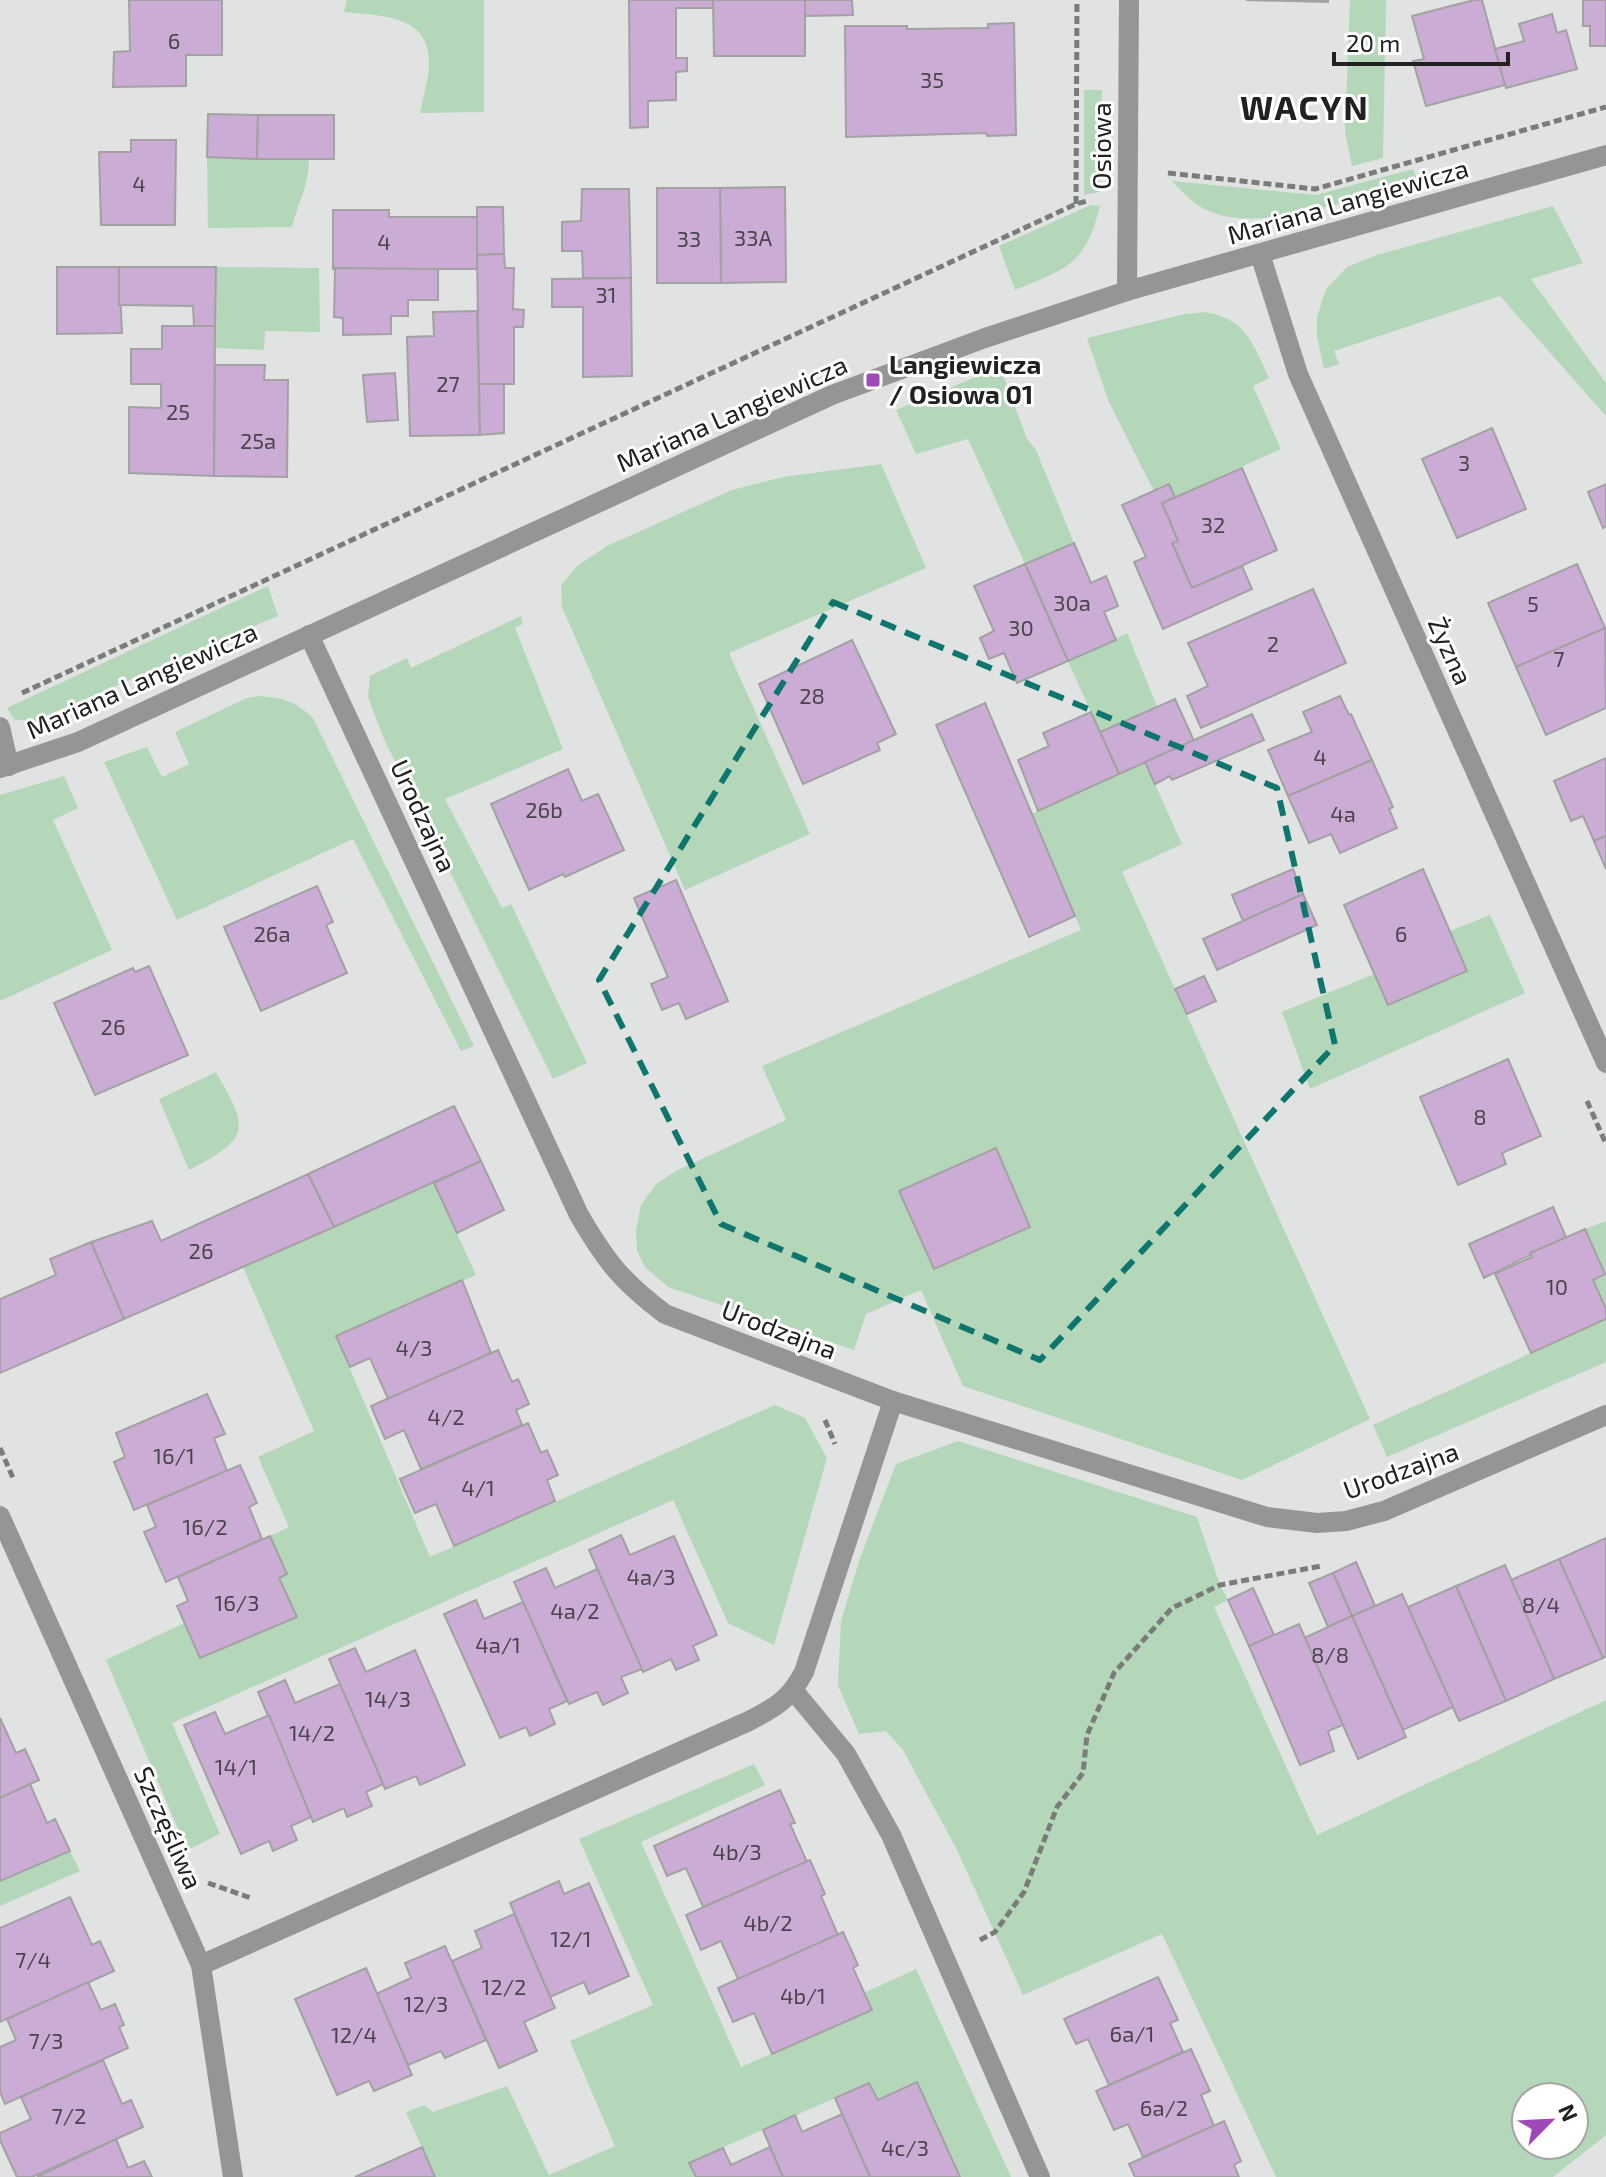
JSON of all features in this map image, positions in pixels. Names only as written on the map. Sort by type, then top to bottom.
[{"type":"street","name":"Osiowa","points":[[1127,291],[1129,0]]},
{"type":"street","name":"Mariana Langiewicza","points":[[4,767],[78,742],[832,395],[985,338],[1127,291],[1606,155]]},
{"type":"street","name":"Żyzna","points":[[1260,254],[1298,374],[1606,1063]]},
{"type":"street","name":"Urodzajna","points":[[309,635],[579,1215],[607,1261],[635,1292],[665,1314],[893,1401],[1267,1517],[1317,1523],[1346,1521],[1384,1511],[1606,1415]]},
{"type":"street","points":[[0,727],[4,767]]},
{"type":"street","points":[[201,1965],[777,1706],[794,1691],[804,1672],[893,1401]]},
{"type":"street","name":"Szczęśliwa","points":[[0,1516],[201,1965],[233,2177]]},
{"type":"street","points":[[794,1691],[846,1754],[891,1835],[1040,2177]]},
{"type":"path","points":[[1076,204],[1077,0]]},
{"type":"path","points":[[13,697],[1076,204],[1128,193],[1171,171],[1315,189],[1606,107]]},
{"type":"path","points":[[813,1414],[825,1420],[836,1446]]},
{"type":"path","points":[[0,1448],[19,1491]]},
{"type":"path","points":[[995,1932],[1024,1892],[1057,1807],[1083,1773],[1087,1735],[1114,1673],[1172,1608],[1220,1585],[1314,1569],[1329,1563]]},
{"type":"path","points":[[194,1878],[252,1898]]},
{"type":"highlighted area","points":[[833,602],[1277,788],[1335,1045],[1040,1360],[721,1224],[599,980]]},
{"type":"green space","points":[[347,0],[484,0],[484,112],[420,113],[429,63],[427,47],[421,35],[412,26],[387,17],[344,12]]},
{"type":"green space","points":[[1350,0],[1386,0],[1383,158],[1352,166],[1345,132]]},
{"type":"green space","points":[[1084,90],[1102,90],[1099,192],[1084,195]]},
{"type":"green space","points":[[207,157],[309,159],[305,186],[292,227],[208,228]]},
{"type":"green space","points":[[1413,169],[1418,181],[1314,210],[1258,218],[1233,218],[1211,212],[1194,203],[1172,181],[1316,195]]},
{"type":"green space","points":[[1091,205],[1100,206],[1081,253],[1061,269],[1015,290],[999,246]]},
{"type":"green space","points":[[1553,206],[1583,263],[1531,279],[1606,383],[1606,416],[1500,296],[1334,351],[1339,364],[1324,369],[1317,337],[1317,317],[1326,289],[1347,267],[1377,255]]},
{"type":"green space","points":[[216,267],[319,268],[320,332],[265,331],[264,350],[215,348]]},
{"type":"green space","points":[[1204,312],[1230,320],[1252,344],[1269,378],[1253,386],[1281,449],[1175,497],[1169,484],[1154,491],[1108,400],[1087,338]]},
{"type":"green space","points":[[1000,367],[1027,439],[1036,450],[1074,543],[1025,564],[968,439],[916,454],[896,410]]},
{"type":"green space","points":[[881,464],[926,568],[729,653],[810,834],[685,890],[562,607],[561,585],[577,566],[607,546],[732,490],[783,477]]},
{"type":"green space","points":[[268,586],[278,616],[32,722],[14,719],[7,708]]},
{"type":"green space","points":[[521,616],[523,624],[515,628],[563,749],[445,799],[502,908],[511,904],[587,1063],[553,1079],[384,739],[368,697],[370,676],[407,658],[411,668]]},
{"type":"green space","points":[[1127,633],[1157,706],[1100,732],[1068,661]]},
{"type":"green space","points":[[259,696],[289,701],[313,718],[474,1046],[461,1051],[353,839],[177,920],[104,762],[147,747],[162,777],[189,764],[175,732],[247,698]]},
{"type":"green space","points":[[1145,762],[1182,844],[1122,872],[1370,1419],[1242,1480],[963,1386],[921,1290],[866,1314],[854,1350],[668,1287],[645,1267],[637,1251],[636,1230],[641,1205],[656,1184],[676,1171],[786,1120],[762,1066],[1081,930],[1032,814]]},
{"type":"green space","points":[[64,776],[78,808],[53,820],[112,950],[0,1001],[0,795]]},
{"type":"green space","points":[[1490,915],[1525,993],[1310,1089],[1282,1012],[1374,974],[1389,1005],[1467,972],[1450,931]]},
{"type":"green space","points":[[216,1072],[234,1107],[238,1130],[224,1149],[189,1170],[159,1099]]},
{"type":"green space","points":[[434,1183],[476,1275],[336,1336],[430,1557],[775,1405],[805,1418],[827,1458],[774,1645],[728,1623],[673,1500],[172,1723],[220,1834],[187,1850],[106,1660],[184,1623],[200,1658],[296,1617],[279,1578],[287,1574],[270,1536],[289,1527],[258,1457],[314,1431],[243,1267]]},
{"type":"green space","points":[[1606,1221],[1606,1309],[1593,1280],[1605,1273],[1585,1229]]},
{"type":"green space","points":[[1606,1319],[1606,1362],[1387,1457],[1373,1425]]},
{"type":"green space","points":[[958,1441],[1197,1517],[1228,1600],[1214,1607],[1317,1835],[1606,1700],[1606,2135],[1590,2148],[1590,2081],[1510,2081],[1510,2161],[1573,2161],[1553,2177],[1276,2177],[1162,1934],[1023,1995],[957,1850],[903,1750],[886,1731],[859,1734],[838,1685],[841,1621],[860,1558],[896,1464]]},
{"type":"green space","points":[[754,1764],[765,1785],[641,1842],[741,2067],[871,2010],[864,1993],[916,1969],[1011,2177],[960,2177],[917,2082],[878,2100],[869,2083],[690,2162],[696,2177],[435,2177],[406,2112],[424,2105],[433,2112],[507,2086],[549,2175],[615,2146],[570,2041],[653,2005],[579,1839]]},
{"type":"green space","points":[[70,1851],[80,1871],[0,1906],[0,1881]]},
{"type":"building","points":[[129,0],[222,0],[222,55],[186,55],[186,86],[113,87],[114,52],[130,51]]},
{"type":"building","points":[[629,0],[713,0],[713,8],[676,8],[676,58],[687,58],[687,71],[676,72],[676,100],[648,101],[648,127],[630,128]]},
{"type":"building","points":[[713,0],[805,0],[805,56],[714,56]]},
{"type":"building","points":[[805,0],[852,0],[853,15],[805,16]]},
{"type":"building","points":[[1246,0],[1328,0],[1328,2]]},
{"type":"building","points":[[1482,0],[1505,85],[1426,106],[1413,61],[1424,59],[1412,16]]},
{"type":"building","points":[[1583,0],[1606,0],[1606,46],[1590,46],[1590,26],[1583,26]]},
{"type":"building","points":[[1552,14],[1557,33],[1566,30],[1577,69],[1506,88],[1495,49],[1524,41],[1519,24]]},
{"type":"building","points":[[1014,23],[1016,135],[846,137],[845,26],[988,28],[988,24]]},
{"type":"building","points":[[208,114],[258,115],[257,159],[207,157]]},
{"type":"building","points":[[258,115],[334,115],[334,159],[257,159]]},
{"type":"building","points":[[131,140],[176,140],[175,225],[101,225],[99,152],[131,152]]},
{"type":"building","points":[[785,187],[786,282],[721,283],[720,188]]},
{"type":"building","points":[[657,188],[720,188],[721,283],[657,283]]},
{"type":"building","points":[[582,189],[629,189],[631,278],[583,278],[582,251],[562,251],[562,222],[581,221]]},
{"type":"building","points":[[477,207],[503,207],[504,254],[477,255]]},
{"type":"building","points":[[333,210],[389,210],[389,217],[477,217],[477,269],[333,269]]},
{"type":"building","points":[[504,254],[505,268],[514,268],[513,309],[524,310],[523,327],[514,327],[514,384],[479,384],[477,255]]},
{"type":"building","points":[[57,267],[119,267],[122,333],[57,334]]},
{"type":"building","points":[[119,267],[216,267],[215,326],[194,326],[193,306],[119,305]]},
{"type":"building","points":[[335,268],[438,269],[438,300],[408,300],[408,316],[391,316],[391,334],[343,335],[343,318],[334,317]]},
{"type":"building","points":[[631,278],[632,376],[583,377],[583,307],[552,307],[552,279]]},
{"type":"building","points":[[477,311],[480,435],[410,436],[407,337],[434,336],[433,312]]},
{"type":"building","points":[[162,326],[215,326],[214,476],[129,473],[129,407],[161,408],[161,384],[131,384],[131,349],[162,349]]},
{"type":"building","points":[[215,365],[265,365],[264,380],[288,380],[287,477],[214,476]]},
{"type":"building","points":[[395,373],[398,420],[367,422],[363,375]]},
{"type":"building","points":[[479,384],[504,384],[504,433],[480,435]]},
{"type":"building","points":[[1492,428],[1526,509],[1457,538],[1422,459]]},
{"type":"building","points":[[1242,468],[1277,550],[1192,588],[1172,543],[1178,541],[1162,503]]},
{"type":"building","points":[[1169,484],[1175,497],[1162,503],[1178,541],[1172,543],[1192,588],[1242,566],[1252,589],[1163,629],[1134,562],[1146,557],[1122,505]]},
{"type":"building","points":[[1606,484],[1606,526],[1603,528],[1588,492]]},
{"type":"building","points":[[1074,543],[1091,583],[1106,576],[1118,606],[1104,612],[1116,640],[1068,661],[1025,564]]},
{"type":"building","points":[[1025,564],[1068,661],[1017,683],[1004,653],[989,659],[980,638],[994,631],[974,586]]},
{"type":"building","points":[[1577,564],[1605,628],[1516,667],[1488,603]]},
{"type":"building","points":[[1313,589],[1346,663],[1201,728],[1187,696],[1208,686],[1188,643]]},
{"type":"building","points":[[1605,628],[1606,708],[1546,735],[1516,667]]},
{"type":"building","points":[[852,640],[896,734],[877,743],[880,750],[803,784],[759,684]]},
{"type":"building","points":[[1340,696],[1372,760],[1288,796],[1268,750],[1312,732],[1303,712]]},
{"type":"building","points":[[1175,699],[1194,741],[1119,774],[1100,732]]},
{"type":"building","points":[[985,703],[1075,916],[1029,937],[936,725]]},
{"type":"building","points":[[1091,712],[1119,774],[1038,811],[1018,760],[1049,746],[1043,733]]},
{"type":"building","points":[[1252,714],[1264,740],[1172,780],[1170,776],[1155,784],[1145,762]]},
{"type":"building","points":[[1606,758],[1606,836],[1594,841],[1583,816],[1571,821],[1554,781]]},
{"type":"building","points":[[1372,760],[1393,807],[1389,809],[1397,828],[1340,853],[1331,834],[1309,843],[1288,796]]},
{"type":"building","points":[[568,769],[582,801],[598,794],[624,850],[529,890],[491,804]]},
{"type":"building","points":[[1606,836],[1606,869],[1594,841]]},
{"type":"building","points":[[1293,869],[1303,894],[1243,921],[1232,895]]},
{"type":"building","points":[[1423,869],[1467,971],[1388,1005],[1344,905]]},
{"type":"building","points":[[676,880],[728,1001],[686,1019],[679,1003],[662,1010],[651,984],[668,977],[634,898]]},
{"type":"building","points":[[317,886],[333,922],[326,925],[347,973],[261,1011],[224,927]]},
{"type":"building","points":[[1303,894],[1317,925],[1217,970],[1203,939]]},
{"type":"building","points":[[149,966],[188,1055],[95,1095],[54,1003],[133,968],[135,972]]},
{"type":"building","points":[[1204,976],[1216,1001],[1187,1014],[1175,989]]},
{"type":"building","points":[[1508,1059],[1541,1136],[1502,1153],[1506,1164],[1458,1185],[1420,1097]]},
{"type":"building","points":[[454,1106],[481,1161],[334,1227],[308,1174]]},
{"type":"building","points":[[996,1148],[1030,1227],[934,1269],[899,1191]]},
{"type":"building","points":[[481,1161],[504,1210],[457,1233],[434,1183]]},
{"type":"building","points":[[308,1174],[334,1227],[124,1319],[91,1242],[152,1221],[161,1241]]},
{"type":"building","points":[[1553,1207],[1566,1237],[1484,1278],[1469,1244]]},
{"type":"building","points":[[1585,1229],[1605,1274],[1593,1280],[1606,1309],[1606,1319],[1531,1353],[1495,1274],[1532,1257],[1530,1253]]},
{"type":"building","points":[[91,1242],[124,1319],[0,1373],[0,1299],[56,1275],[50,1259]]},
{"type":"building","points":[[462,1280],[491,1353],[388,1399],[370,1358],[350,1367],[336,1336]]},
{"type":"building","points":[[498,1350],[512,1382],[518,1379],[529,1404],[516,1410],[522,1425],[421,1469],[404,1430],[385,1439],[371,1406]]},
{"type":"building","points":[[207,1394],[225,1434],[214,1438],[227,1471],[134,1510],[114,1462],[125,1457],[116,1433]]},
{"type":"building","points":[[528,1423],[541,1453],[547,1450],[558,1475],[547,1480],[555,1501],[454,1546],[436,1504],[415,1513],[400,1479]]},
{"type":"building","points":[[240,1465],[257,1503],[249,1507],[262,1539],[166,1582],[144,1532],[156,1527],[147,1505]]},
{"type":"building","points":[[621,1535],[630,1555],[674,1536],[717,1635],[693,1646],[699,1660],[676,1670],[671,1659],[643,1672],[589,1550]]},
{"type":"building","points":[[270,1536],[287,1574],[279,1578],[297,1617],[200,1658],[177,1606],[188,1601],[178,1577]]},
{"type":"building","points":[[1606,1538],[1606,1656],[1603,1658],[1559,1559]]},
{"type":"building","points":[[1559,1559],[1603,1658],[1554,1679],[1511,1580]]},
{"type":"building","points":[[1356,1562],[1375,1606],[1352,1616],[1333,1573]]},
{"type":"building","points":[[1505,1565],[1554,1679],[1506,1701],[1456,1586]]},
{"type":"building","points":[[546,1568],[555,1588],[597,1569],[642,1669],[621,1677],[628,1693],[603,1705],[597,1692],[569,1704],[514,1582]]},
{"type":"building","points":[[1333,1573],[1352,1616],[1328,1627],[1309,1583]]},
{"type":"building","points":[[1456,1586],[1506,1701],[1459,1721],[1408,1607]]},
{"type":"building","points":[[1253,1588],[1274,1635],[1249,1646],[1228,1600]]},
{"type":"building","points":[[1402,1594],[1453,1707],[1403,1730],[1352,1616]]},
{"type":"building","points":[[476,1600],[484,1619],[523,1602],[567,1701],[549,1709],[555,1724],[530,1736],[526,1727],[500,1738],[444,1614]]},
{"type":"building","points":[[1352,1616],[1406,1737],[1358,1759],[1304,1638]]},
{"type":"building","points":[[1299,1624],[1343,1725],[1328,1731],[1334,1751],[1300,1765],[1249,1646]]},
{"type":"building","points":[[355,1648],[366,1672],[415,1650],[465,1765],[420,1785],[416,1776],[385,1789],[329,1659]]},
{"type":"building","points":[[285,1680],[295,1703],[340,1684],[383,1784],[366,1792],[372,1806],[347,1817],[344,1808],[313,1822],[258,1692]]},
{"type":"building","points":[[215,1712],[225,1734],[269,1715],[311,1817],[291,1826],[297,1840],[273,1851],[269,1841],[241,1854],[184,1725]]},
{"type":"building","points":[[0,1718],[16,1753],[25,1749],[39,1780],[0,1798]]},
{"type":"building","points":[[30,1784],[47,1823],[55,1819],[70,1851],[0,1881],[0,1798]]},
{"type":"building","points":[[780,1790],[795,1823],[790,1824],[807,1862],[703,1907],[686,1868],[667,1876],[654,1846]]},
{"type":"building","points":[[810,1860],[838,1935],[738,1979],[721,1941],[701,1950],[686,1915]]},
{"type":"building","points":[[559,1881],[564,1894],[589,1883],[629,1976],[589,1994],[584,1982],[550,1997],[510,1903]]},
{"type":"building","points":[[70,1897],[92,1945],[100,1941],[114,1971],[0,2022],[0,1928]]},
{"type":"building","points":[[514,1914],[555,2008],[524,2022],[537,2051],[499,2068],[452,1961],[482,1948],[475,1931]]},
{"type":"building","points":[[843,1932],[858,1965],[853,1968],[872,2010],[772,2054],[754,2013],[733,2022],[718,1988]]},
{"type":"building","points":[[445,1946],[486,2040],[445,2058],[441,2051],[408,2065],[376,1994],[411,1978],[405,1963]]},
{"type":"building","points":[[366,1968],[412,2075],[374,2091],[369,2081],[337,2095],[295,1999]]},
{"type":"building","points":[[1158,1977],[1178,2020],[1170,2023],[1183,2052],[1109,2085],[1088,2039],[1076,2044],[1064,2019]]},
{"type":"building","points":[[88,1982],[101,2010],[115,2004],[124,2025],[119,2027],[128,2048],[5,2104],[0,2092],[0,2047],[16,2040],[7,2019]]},
{"type":"building","points":[[1191,2049],[1210,2091],[1201,2095],[1214,2126],[1143,2157],[1128,2124],[1114,2130],[1096,2091]]},
{"type":"building","points":[[103,2060],[122,2104],[131,2100],[143,2127],[32,2177],[17,2177],[0,2140],[0,2133],[31,2119],[21,2097]]},
{"type":"building","points":[[917,2082],[960,2177],[870,2177],[835,2098],[869,2083],[878,2100]]},
{"type":"building","points":[[842,2114],[870,2177],[783,2177],[763,2130],[795,2115],[802,2132]]},
{"type":"building","points":[[1224,2121],[1241,2161],[1234,2165],[1239,2177],[1135,2177],[1129,2164]]},
{"type":"building","points":[[116,2139],[128,2168],[144,2161],[152,2177],[37,2177]]},
{"type":"building","points":[[422,2147],[435,2177],[355,2177]]},
{"type":"building","points":[[770,2147],[783,2177],[696,2177],[689,2163],[723,2148],[731,2165]]},
{"type":"place","name":"Langiewicza / Osiowa 01","points":[[873,380]]},
{"type":"district","name":"WACYN","points":[[1305,108]]}]
